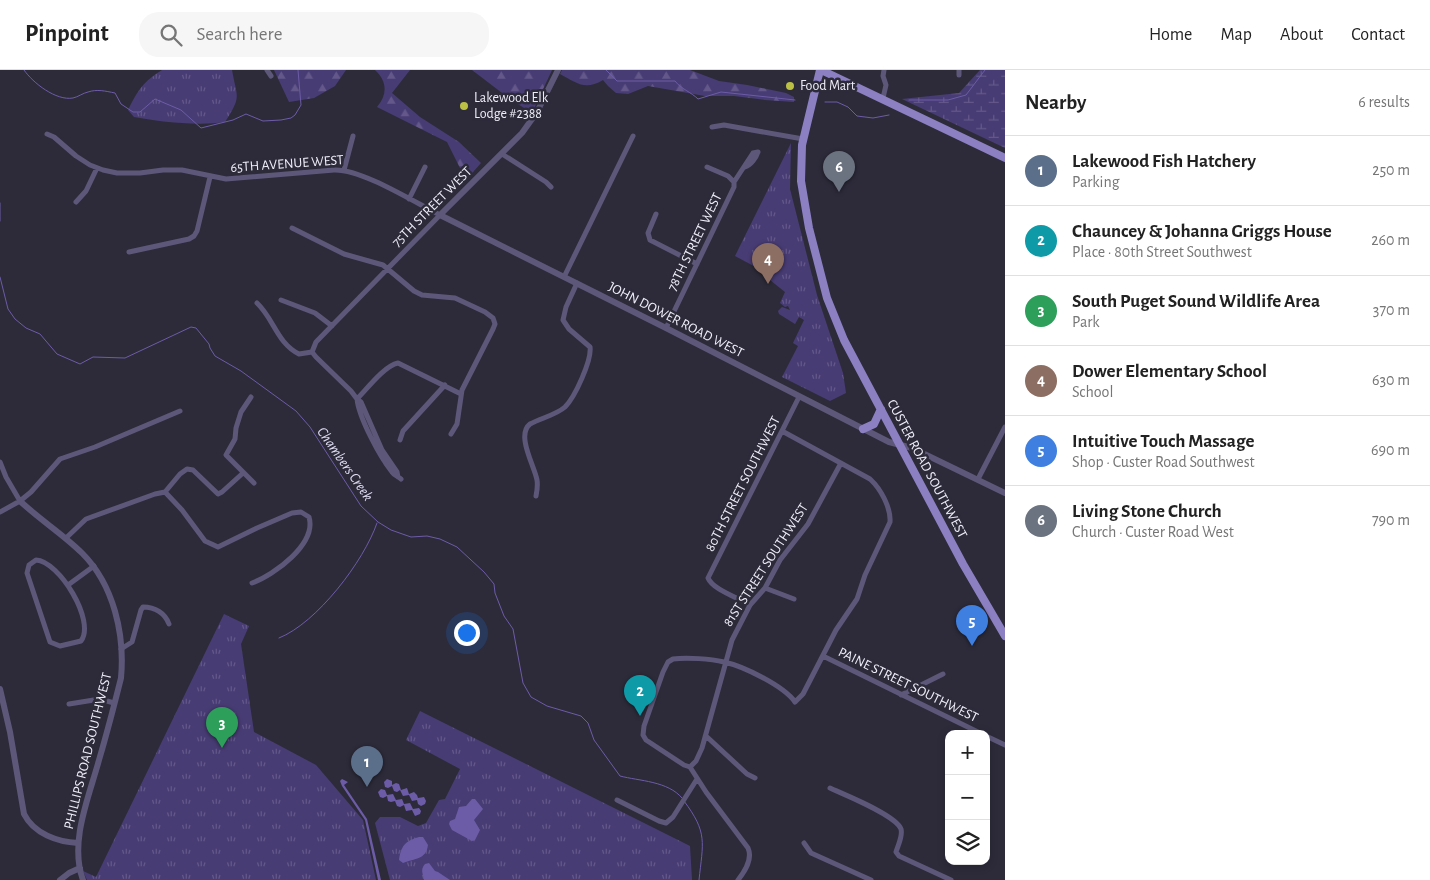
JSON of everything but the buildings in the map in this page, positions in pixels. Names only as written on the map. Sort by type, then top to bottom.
[{"type":"main road","points":[[820,70],[883,98],[1005,158]]},
{"type":"main road","name":"CUSTER ROAD SOUTHWEST","points":[[820,70],[803,140],[800,165],[803,200],[827,298],[844,340],[963,564],[1005,636]]},
{"type":"main road","points":[[863,429],[874,424],[881,409]]},
{"type":"street","points":[[267,70],[271,76]]},
{"type":"street","name":"75TH STREET WEST","points":[[312,352],[315,343],[502,154],[529,124],[558,70]]},
{"type":"street","points":[[883,98],[886,86],[883,76],[884,70]]},
{"type":"street","points":[[712,127],[724,125],[803,140]]},
{"type":"street","name":"65TH AVENUE WEST","points":[[47,134],[54,137],[76,156],[97,168],[113,172],[132,174],[163,170],[182,170],[226,180],[344,170],[357,174],[440,216]]},
{"type":"street","points":[[344,170],[353,136]]},
{"type":"street","points":[[564,276],[633,136]]},
{"type":"street","points":[[502,154],[551,187]]},
{"type":"street","points":[[409,199],[425,167]]},
{"type":"street","points":[[707,167],[728,176],[734,182]]},
{"type":"street","points":[[76,202],[86,192],[97,168]]},
{"type":"street","name":"78TH STREET WEST","points":[[666,328],[734,187],[734,182],[745,168]]},
{"type":"street","points":[[129,252],[194,236],[210,177]]},
{"type":"street","points":[[656,214],[649,228],[649,237],[654,242],[697,264]]},
{"type":"street","name":"JOHN DOWER ROAD WEST","points":[[440,216],[564,276],[889,442],[912,448],[1005,493]]},
{"type":"street","points":[[292,228],[338,251],[380,264],[414,291],[422,295],[455,298],[489,314],[495,322],[493,329],[461,394],[457,424],[451,434]]},
{"type":"street","points":[[536,496],[537,482],[526,447],[525,428],[566,406],[573,395],[590,355],[590,347],[569,329],[563,320],[566,307],[577,283]]},
{"type":"street","points":[[281,300],[319,315],[332,326]]},
{"type":"street","points":[[257,303],[267,313],[278,336],[301,354],[312,352],[361,402],[382,450],[400,478]]},
{"type":"street","points":[[357,400],[386,370],[396,363],[405,365],[461,394]]},
{"type":"street","points":[[400,440],[403,431],[445,385]]},
{"type":"street","name":"80TH STREET SOUTHWEST","points":[[750,605],[715,586],[708,578],[799,397]]},
{"type":"street","points":[[251,398],[241,412],[235,439],[226,452],[228,459],[254,482]]},
{"type":"street","points":[[0,512],[20,501],[37,486],[60,459],[95,447],[180,412]]},
{"type":"street","points":[[978,479],[1005,426]]},
{"type":"street","points":[[738,880],[749,862],[750,852],[690,767],[646,740],[643,735],[644,726],[668,662],[678,658],[726,662],[783,689],[795,702],[803,694],[836,630],[857,599],[865,575],[889,526],[890,517],[888,508],[874,482],[782,431]]},
{"type":"street","name":"PHILLIPS ROAD SOUTHWEST","points":[[0,462],[6,477],[20,501],[66,538],[94,566],[102,579],[113,606],[122,649],[121,678],[78,843],[83,880]]},
{"type":"street","name":"81ST STREET SOUTHWEST","points":[[690,767],[698,757],[706,736],[734,636],[750,605],[765,588],[780,560],[808,524],[841,463]]},
{"type":"street","points":[[66,538],[86,519],[165,492],[180,474],[186,470],[193,470],[218,494],[243,473]]},
{"type":"street","points":[[165,492],[187,516],[205,541],[218,547],[292,513],[301,512],[309,517],[310,524],[307,537],[300,548],[280,567],[252,583]]},
{"type":"street","points":[[36,560],[45,562],[68,586],[76,600],[86,629],[81,641],[60,646],[52,644],[49,638],[27,573],[28,566],[36,560]]},
{"type":"street","points":[[68,586],[94,566]]},
{"type":"street","points":[[765,588],[794,599]]},
{"type":"street","points":[[122,649],[132,642],[141,610],[144,606],[162,613],[169,624]]},
{"type":"street","name":"PAINE STREET SOUTHWEST","points":[[824,656],[974,730]]},
{"type":"street","points":[[901,695],[943,674]]},
{"type":"street","points":[[0,689],[10,732],[24,814],[32,825],[57,840],[78,843]]},
{"type":"street","points":[[69,704],[100,699],[114,703]]},
{"type":"street","points":[[706,736],[747,774],[755,778]]},
{"type":"street","name":"PAINE STREET SOUTHWEST","points":[[990,738],[1005,745]]},
{"type":"street","points":[[617,800],[666,823],[671,820],[697,779]]},
{"type":"street","points":[[830,788],[882,812],[898,825],[901,831],[896,852],[899,856],[951,880]]},
{"type":"street","points":[[804,843],[811,853],[871,880]]},
{"type":"street","points":[[60,880],[80,868]]},
{"type":"green space","points":[[162,70],[232,70],[237,97],[234,107],[225,122],[203,124],[180,123],[134,117],[128,110],[135,97],[150,78]]},
{"type":"green space","points":[[274,70],[346,70],[335,86],[314,98],[289,102]]},
{"type":"green space","points":[[375,70],[410,70],[392,93],[420,117],[459,142],[481,163],[466,180],[447,142],[377,107],[381,102],[385,88],[382,79]]},
{"type":"green space","points":[[472,70],[552,70],[532,113]]},
{"type":"green space","points":[[562,70],[690,70],[719,81],[786,93],[794,97],[794,102],[734,96],[705,96],[648,86],[628,94],[616,93],[603,80],[591,85],[581,85],[560,74]]},
{"type":"green space","points":[[980,70],[1005,70],[1005,148],[902,99],[959,93]]},
{"type":"green space","points":[[791,143],[790,189],[817,295],[843,373],[846,393],[830,401],[782,377],[798,346],[793,343],[804,320],[799,317],[795,324],[779,314],[778,311],[782,307],[790,310],[788,306],[785,307],[780,303],[785,292],[770,280],[765,272],[735,256]]},
{"type":"green space","points":[[224,614],[249,626],[241,644],[254,732],[316,765],[363,820],[376,880],[87,880],[83,871],[96,877]]},
{"type":"green space","points":[[420,711],[690,846],[692,880],[390,880],[375,823],[380,817],[400,817],[418,826],[426,823],[439,800],[445,799],[460,769],[406,740]]},
{"type":"shaded area","points":[[342,779],[348,782],[344,785],[367,819],[381,880],[378,880],[365,820],[342,786],[340,781]]},
{"type":"shaded area","points":[[387,779],[392,781],[392,785],[399,784],[401,790],[407,788],[409,794],[414,792],[418,798],[424,797],[425,804],[421,806],[417,800],[412,801],[409,795],[403,796],[400,790],[394,791],[392,786],[385,787],[384,782]]},
{"type":"shaded area","points":[[381,789],[385,790],[387,795],[393,794],[396,800],[402,799],[404,804],[410,803],[413,809],[419,808],[420,814],[415,816],[412,810],[406,811],[404,805],[397,806],[395,801],[388,801],[387,796],[380,797],[378,792]]},
{"type":"shaded area","points":[[472,799],[475,799],[483,809],[474,820],[480,830],[475,840],[472,841],[452,830],[449,824],[450,821],[455,819],[459,807],[466,806]]},
{"type":"shaded area","points":[[423,837],[428,845],[427,850],[419,858],[403,863],[399,860],[401,851],[407,842]]},
{"type":"shaded area","points":[[429,863],[435,871],[450,880],[424,880],[423,868],[425,864]]},
{"type":"waterway","points":[[24,70],[45,90],[59,97],[73,98],[95,91],[115,93],[121,104],[133,112],[140,112],[155,99],[181,110],[201,128],[233,120],[246,114],[263,121],[291,118],[301,105],[298,70]]},
{"type":"waterway","points":[[606,70],[617,81],[675,81],[698,99],[721,92],[795,100]]},
{"type":"waterway","points":[[909,100],[948,100],[966,95],[985,70]]},
{"type":"waterway","points":[[825,102],[837,102],[848,107],[857,116],[873,118],[889,115]]},
{"type":"waterway","name":"Chambers Creek","points":[[0,203],[0,221]]},
{"type":"waterway","name":"Chambers Creek","points":[[0,277],[8,309],[15,319],[26,328],[40,334],[57,354],[80,364],[93,357],[125,358],[191,327],[196,328],[209,344],[215,356],[241,371],[296,411],[310,427],[361,506],[378,522],[391,530],[411,537],[427,536],[440,539],[457,547],[484,572],[494,584],[495,593],[504,616],[513,629],[523,683],[531,697],[547,706],[581,716],[588,723],[594,740],[620,776],[653,782],[669,788],[682,798]]},
{"type":"waterway","points":[[279,638],[309,619],[337,589],[362,555],[377,523]]},
{"type":"waterway","name":"Chambers Creek","points":[[684,801],[697,821],[702,838],[699,880]]},
{"type":"place","name":"Food Mart","points":[[790,86]]},
{"type":"place","name":"Lakewood Elk Lodge #2388","points":[[464,106]]},
{"type":"place","name":"Living Stone Church","points":[[839,192]]},
{"type":"place","name":"Dower Elementary School","points":[[768,284]]},
{"type":"place","name":"Intuitive Touch Massage","points":[[972,646]]},
{"type":"place","name":"Chauncey & Johanna Griggs House","points":[[640,716]]},
{"type":"place","name":"South Puget Sound Wildlife Area","points":[[222,748]]},
{"type":"place","name":"Lakewood Fish Hatchery","points":[[367,787]]}]
